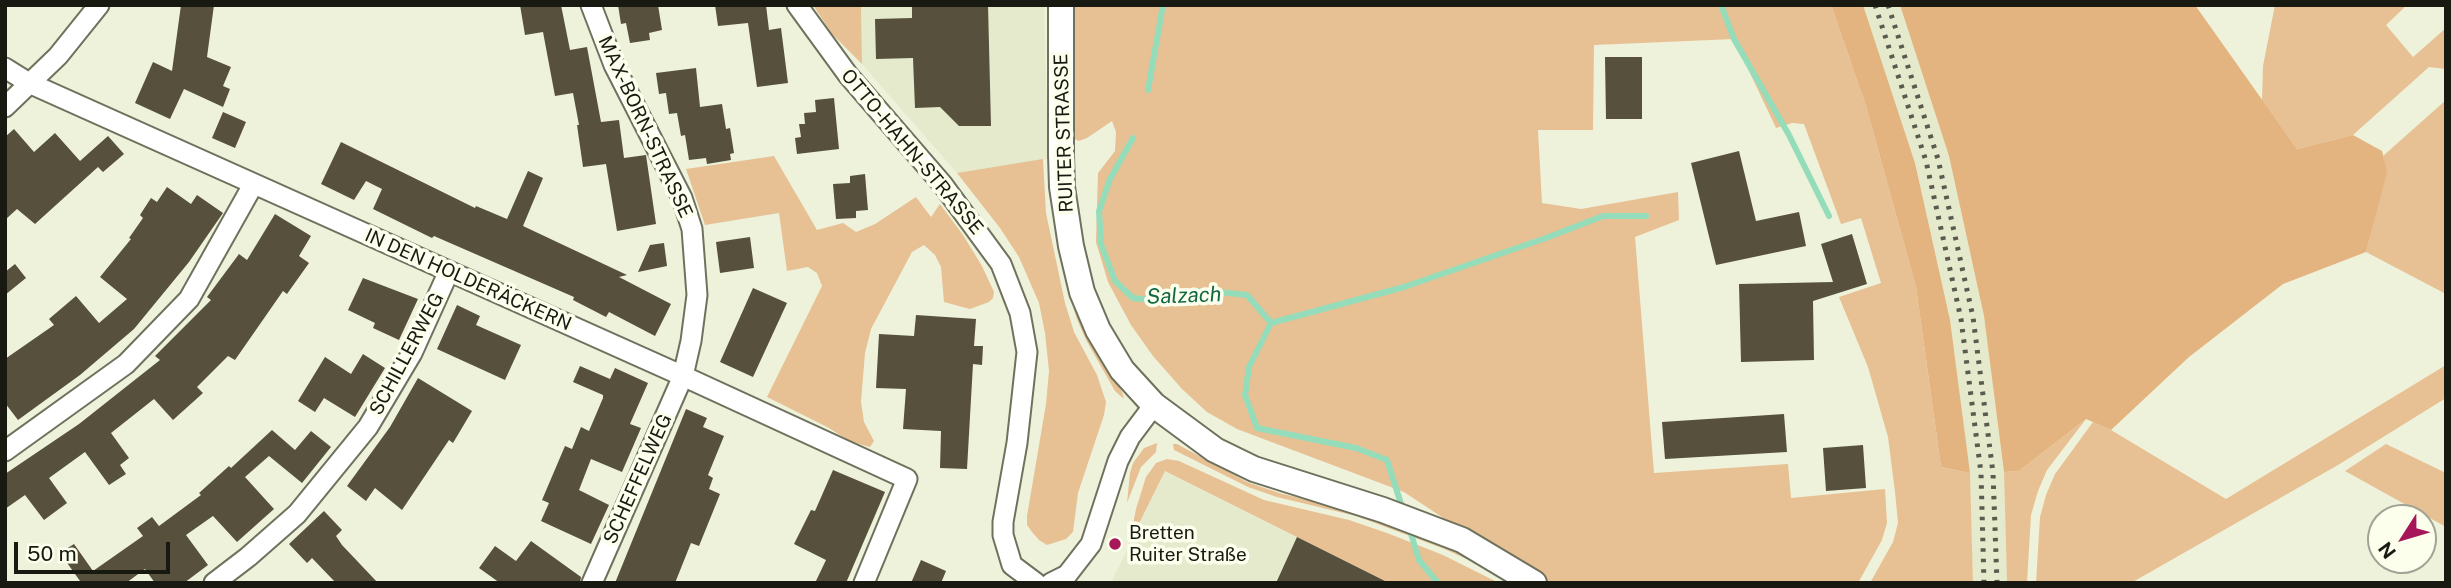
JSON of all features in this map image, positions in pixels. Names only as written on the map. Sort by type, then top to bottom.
[{"type":"street","points":[[5,107],[58,56],[99,5]]},
{"type":"street","name":"MAX-BORN-STRASSE","points":[[591,5],[614,65],[682,198],[692,229],[697,295],[683,376]]},
{"type":"street","name":"OTTO-HAHN-STRASSE","points":[[797,5],[848,75],[943,185],[1001,264],[1020,313],[1027,352],[1003,535],[1012,565],[1036,583]]},
{"type":"street","name":"RUITER STRASSE","points":[[1061,5],[1062,176],[1071,246],[1082,292],[1098,330],[1122,370],[1154,405],[1215,450],[1254,469],[1440,531],[1486,552],[1534,583]]},
{"type":"street","name":"IN DEN HOLDERÄCKERN","points":[[5,68],[29,83],[907,479],[864,583]]},
{"type":"street","points":[[5,451],[125,364],[189,299],[253,185]]},
{"type":"street","name":"SCHILLERWEG","points":[[214,583],[297,514],[368,427],[412,353],[449,271]]},
{"type":"street","name":"SCHEFFELWEG","points":[[592,583],[683,376]]},
{"type":"street","points":[[1051,583],[1067,575],[1091,544],[1118,461],[1130,437],[1154,405]]},
{"type":"shaded area","points":[[813,5],[861,5],[862,64],[832,34]]},
{"type":"shaded area","points":[[861,5],[1044,5],[1048,159],[957,173],[862,64]]},
{"type":"shaded area","points":[[1071,5],[1831,5],[1866,106],[1916,287],[1941,467],[1970,473],[1973,583],[1870,583],[1893,542],[1898,523],[1895,492],[1888,437],[1868,367],[1839,297],[1881,283],[1861,218],[1841,224],[1804,124],[1792,123],[1776,128],[1734,39],[1594,45],[1593,130],[1538,130],[1542,203],[1581,209],[1678,192],[1679,220],[1635,237],[1654,473],[1788,464],[1791,498],[1885,489],[1887,523],[1882,540],[1858,583],[1552,583],[1503,551],[1460,529],[1404,492],[1237,429],[1207,412],[1153,356],[1131,325],[1108,282],[1096,242],[1098,173],[1115,151],[1116,132],[1112,121],[1087,138],[1079,141],[1072,138]]},
{"type":"shaded area","points":[[1831,5],[1863,5],[1915,163],[1950,320],[1970,473],[1941,467],[1916,287],[1866,106]]},
{"type":"shaded area","points":[[1863,5],[1900,5],[1949,156],[1984,316],[2004,472],[2007,583],[1973,583],[1970,473],[1921,190],[1915,163]]},
{"type":"shaded area","points":[[1900,5],[2195,5],[2297,149],[2353,135],[2382,151],[2387,172],[2366,252],[2283,284],[2189,357],[2111,430],[2086,419],[2019,471],[2004,472],[1984,316],[1949,156]]},
{"type":"shaded area","points":[[2275,5],[2407,5],[2386,25],[2413,57],[2446,28],[2446,69],[2429,67],[2353,135],[2297,149],[2262,100],[2263,66]]},
{"type":"shaded area","points":[[2446,100],[2446,294],[2366,252],[2386,172],[2383,156]]},
{"type":"shaded area","points":[[774,156],[817,230],[843,223],[856,232],[875,224],[916,197],[931,217],[940,204],[963,235],[994,292],[989,302],[970,309],[944,302],[941,267],[935,255],[924,245],[912,252],[871,329],[865,353],[861,402],[864,422],[874,441],[870,447],[849,441],[767,397],[822,286],[817,273],[808,267],[787,271],[779,213],[705,225],[686,169]]},
{"type":"shaded area","points":[[1043,159],[1046,213],[1065,303],[1074,332],[1097,375],[1106,402],[1078,493],[1073,532],[1066,539],[1047,545],[1039,540],[1027,525],[1049,371],[1039,303],[1019,257],[957,173]]},
{"type":"shaded area","points":[[1055,223],[1060,223],[1088,337],[1124,399],[1115,391],[1076,317]]},
{"type":"shaded area","points":[[2446,365],[2446,398],[2338,465],[2131,583],[2036,583],[2040,517],[2046,495],[2055,474],[2093,422],[2226,499]]},
{"type":"shaded area","points":[[2086,419],[2047,470],[2038,491],[2031,515],[2027,583],[2007,583],[2004,472],[2019,471]]},
{"type":"shaded area","points":[[1157,443],[1156,452],[1141,467],[1127,503],[1133,463],[1144,448]]},
{"type":"shaded area","points":[[1173,444],[1247,482],[1279,493],[1357,512],[1478,559],[1478,564],[1356,516],[1277,497],[1248,487],[1174,450]]},
{"type":"shaded area","points":[[2386,444],[2446,473],[2446,527],[2437,522],[2437,504],[2405,504],[2345,471]]},
{"type":"shaded area","points":[[1167,459],[1179,461],[1264,500],[1349,520],[1387,533],[1443,555],[1499,583],[1389,583],[1165,471],[1129,544],[1146,477],[1156,463]]},
{"type":"shaded area","points":[[1165,471],[1389,583],[1111,583]]},
{"type":"building","points":[[181,5],[214,5],[207,57],[231,67],[223,86],[230,89],[223,107],[184,89],[170,119],[135,103],[153,62],[172,71]]},
{"type":"building","points":[[520,5],[561,5],[570,50],[587,47],[601,122],[619,120],[624,158],[646,155],[656,224],[617,231],[606,164],[583,167],[573,93],[555,96],[543,32],[525,35]]},
{"type":"building","points":[[618,5],[658,5],[662,30],[649,33],[650,40],[630,43],[626,23],[621,24]]},
{"type":"building","points":[[715,5],[766,5],[769,30],[781,28],[788,83],[757,87],[748,23],[718,26]]},
{"type":"building","points":[[912,5],[988,5],[991,126],[959,126],[940,107],[915,108],[913,58],[876,59],[875,19],[912,18]]},
{"type":"building","points":[[1605,57],[1642,57],[1642,119],[1606,119]]},
{"type":"building","points":[[696,68],[700,107],[722,104],[726,129],[730,128],[734,153],[730,154],[731,160],[707,164],[706,158],[689,160],[685,135],[681,136],[677,113],[669,114],[666,93],[659,94],[656,73]]},
{"type":"building","points":[[834,98],[839,149],[797,154],[795,138],[801,137],[799,124],[805,124],[804,113],[816,112],[815,100]]},
{"type":"building","points":[[223,112],[246,122],[235,148],[212,138]]},
{"type":"building","points":[[14,129],[34,152],[55,133],[80,161],[108,136],[124,154],[103,172],[98,167],[35,224],[17,209],[5,220],[5,137]]},
{"type":"building","points":[[341,142],[475,208],[476,206],[507,219],[528,171],[543,178],[523,226],[627,275],[619,277],[671,304],[655,336],[609,312],[606,317],[573,300],[574,297],[434,236],[432,238],[373,209],[382,189],[366,181],[354,200],[321,184]]},
{"type":"building","points":[[1739,151],[1756,221],[1799,212],[1806,246],[1716,265],[1691,163]]},
{"type":"building","points":[[865,174],[868,210],[856,211],[856,218],[836,219],[833,184],[850,183],[850,176]]},
{"type":"building","points":[[167,187],[191,204],[197,195],[223,213],[189,262],[134,329],[80,375],[18,420],[5,403],[5,359],[54,325],[49,319],[76,296],[99,323],[127,299],[100,277],[131,239],[129,238],[143,218],[140,215],[151,198],[157,202]]},
{"type":"building","points":[[275,214],[311,236],[299,256],[309,263],[287,294],[283,291],[235,360],[228,356],[197,387],[203,393],[173,420],[154,399],[111,433],[129,458],[120,465],[126,474],[109,485],[85,452],[49,478],[67,503],[44,520],[25,495],[5,509],[5,474],[79,424],[160,360],[155,356],[211,300],[207,297],[239,254],[247,260]]},
{"type":"building","points":[[1852,234],[1867,284],[1813,301],[1814,360],[1741,362],[1739,284],[1833,282],[1821,244]]},
{"type":"building","points":[[750,237],[754,268],[720,273],[716,242]]},
{"type":"building","points":[[664,243],[667,266],[638,272],[650,245]]},
{"type":"building","points":[[15,264],[26,278],[5,295],[5,272]]},
{"type":"building","points":[[363,278],[418,299],[399,340],[373,328],[375,323],[348,310]]},
{"type":"building","points":[[753,288],[787,303],[753,377],[720,362]]},
{"type":"building","points":[[457,305],[480,316],[476,325],[521,345],[505,380],[437,349]]},
{"type":"building","points":[[916,315],[976,319],[974,346],[983,346],[982,365],[973,364],[967,469],[940,468],[941,431],[903,429],[906,389],[876,388],[879,334],[914,336]]},
{"type":"building","points":[[363,354],[385,368],[355,417],[324,398],[315,412],[298,401],[325,357],[351,374]]},
{"type":"building","points":[[580,366],[610,379],[615,368],[648,383],[630,424],[641,428],[622,472],[591,459],[579,490],[609,505],[591,544],[541,521],[549,503],[542,500],[565,446],[572,449],[581,427],[589,431],[603,398],[603,395],[573,382]]},
{"type":"building","points":[[418,378],[472,411],[453,443],[449,440],[402,510],[375,488],[366,501],[347,486],[390,427]]},
{"type":"building","points":[[686,409],[707,418],[703,427],[724,436],[708,475],[713,478],[709,489],[720,494],[699,546],[691,543],[675,583],[615,583]]},
{"type":"building","points":[[1784,414],[1787,452],[1665,459],[1662,422]]},
{"type":"building","points":[[272,430],[295,450],[311,431],[331,447],[302,483],[269,456],[245,477],[274,509],[237,542],[213,516],[186,535],[208,565],[184,583],[155,583],[145,569],[126,583],[78,583],[80,581],[60,553],[74,544],[93,571],[143,536],[137,528],[152,517],[159,526],[201,495],[199,493]]},
{"type":"building","points":[[1863,445],[1866,488],[1826,491],[1823,448]]},
{"type":"building","points":[[833,470],[885,492],[846,583],[815,583],[826,560],[794,544],[811,510],[815,511]]},
{"type":"building","points":[[324,511],[342,530],[336,536],[342,545],[378,583],[336,583],[312,558],[307,563],[289,544]]},
{"type":"building","points":[[1297,537],[1389,583],[1276,583]]},
{"type":"building","points":[[531,541],[581,577],[580,583],[500,583],[479,568],[495,546],[516,561]]},
{"type":"building","points":[[921,560],[946,571],[941,583],[911,583]]},
{"type":"waterway","name":"Salzach","points":[[1148,90],[1163,5]]},
{"type":"waterway","points":[[1721,5],[1734,39],[1789,135],[1829,216]]},
{"type":"waterway","name":"Salzach","points":[[1133,138],[1110,179],[1099,211],[1101,244],[1115,281],[1133,298],[1159,301],[1182,292],[1210,291],[1247,295],[1271,323],[1249,367],[1245,395],[1257,428],[1356,448],[1387,460],[1403,510]]},
{"type":"waterway","points":[[1271,323],[1404,287],[1603,216],[1646,216]]},
{"type":"waterway","name":"Salzach","points":[[1409,527],[1419,560],[1438,583]]},
{"type":"railway","points":[[1875,5],[1926,161],[1961,319],[1981,473],[1984,583]]},
{"type":"railway","points":[[1888,5],[1938,159],[1973,317],[1993,473],[1997,583]]},
{"type":"place","name":"Bretten Ruiter Straße","points":[[1115,544]]}]
